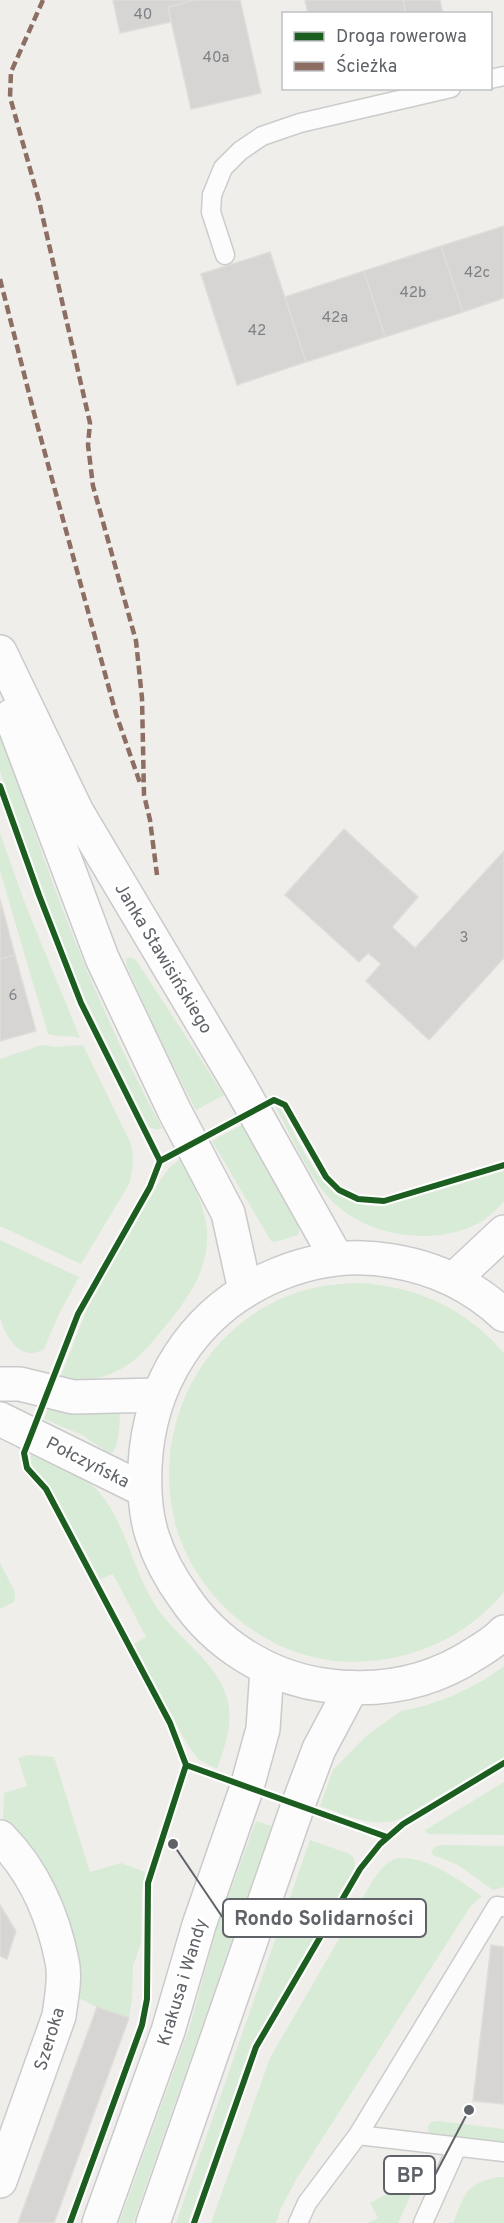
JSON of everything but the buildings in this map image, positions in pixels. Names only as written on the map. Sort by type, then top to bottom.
[{"type":"street","name":"Janka Stawisińskiego","points":[[0,652],[77,812],[240,1086],[337,1259]]},
{"type":"street","points":[[0,668],[12,723],[102,958],[129,1018],[228,1213],[245,1290]]},
{"type":"street","points":[[454,1279],[504,1232]]},
{"type":"street","points":[[504,1315],[491,1302],[454,1279],[416,1265],[377,1258],[337,1259],[289,1269],[245,1290],[217,1310],[194,1335],[173,1364],[158,1395],[146,1442],[144,1490],[152,1534],[170,1577],[195,1614],[228,1645],[267,1669],[308,1683],[351,1689],[403,1685],[454,1668],[498,1639],[504,1632]]},
{"type":"street","points":[[0,1384],[20,1384],[73,1397],[158,1395]]},
{"type":"street","name":"Połczyńska","points":[[0,1419],[144,1490]]},
{"type":"street","name":"Krakusa i Wandy","points":[[99,2223],[168,2031],[199,1925],[247,1787],[263,1729],[267,1669]]},
{"type":"street","points":[[153,2223],[298,1805],[319,1749],[351,1689]]},
{"type":"street","name":"Szeroka","points":[[0,1837],[27,1869],[38,1889],[63,1962],[58,2016],[0,2181]]},
{"type":"lane","points":[[225,255],[211,212],[212,195],[223,168],[240,151],[262,136],[300,123],[442,90]]},
{"type":"lane","points":[[298,2223],[307,2203],[358,2135],[496,1906],[504,1906]]},
{"type":"lane","points":[[358,2135],[504,2152]]},
{"type":"lane","points":[[423,2223],[458,2146]]},
{"type":"green space","points":[[0,725],[16,777],[71,931],[113,1030],[162,1128],[158,1130],[148,1127],[86,1001],[43,894],[0,771]]},
{"type":"green space","points":[[0,833],[24,901],[80,1038],[48,1034],[0,871]]},
{"type":"green space","points":[[130,957],[136,960],[224,1095],[196,1110],[159,1038],[126,964],[126,959]]},
{"type":"green space","points":[[42,1045],[55,1047],[83,1045],[132,1149],[133,1164],[129,1184],[81,1264],[0,1226],[0,1059]]},
{"type":"green space","points":[[275,1106],[281,1109],[319,1176],[346,1199],[363,1205],[384,1206],[504,1171],[504,1202],[479,1223],[441,1235],[400,1234],[361,1222],[344,1211],[321,1188],[306,1166]]},
{"type":"green space","points":[[242,1125],[300,1228],[298,1235],[275,1242],[271,1241],[212,1141]]},
{"type":"green space","points":[[180,1159],[201,1203],[206,1221],[207,1246],[195,1284],[153,1341],[127,1365],[98,1378],[59,1381],[88,1306],[159,1182],[169,1168]]},
{"type":"green space","points":[[0,1240],[79,1277],[59,1314],[44,1349],[36,1352],[28,1353],[15,1346],[2,1325],[0,1317]]},
{"type":"green space","points":[[363,1283],[404,1290],[441,1303],[474,1324],[504,1353],[504,1592],[491,1606],[461,1630],[427,1648],[389,1659],[355,1662],[324,1659],[295,1652],[254,1631],[227,1610],[205,1584],[187,1555],[175,1523],[169,1486],[171,1449],[179,1414],[193,1381],[213,1351],[239,1325],[270,1304],[305,1290]]},
{"type":"green space","points":[[121,1404],[118,1436],[112,1453],[82,1435],[44,1419],[49,1406]]},
{"type":"green space","points":[[31,1451],[75,1473],[91,1484],[108,1503],[155,1605],[205,1661],[222,1684],[230,1716],[228,1734],[217,1769],[198,1759],[186,1742],[134,1644],[146,1637],[113,1574],[100,1579],[52,1489],[32,1466]]},
{"type":"green space","points":[[0,1563],[15,1592],[14,1602],[0,1609]]},
{"type":"green space","points":[[504,1666],[504,1757],[400,1819],[390,1822],[370,1822],[320,1806],[333,1770],[366,1736],[401,1711],[455,1695],[484,1680]]},
{"type":"green space","points":[[28,1755],[54,1757],[90,1872],[121,1863],[145,1872],[142,1893],[141,1943],[133,1966],[129,2018],[79,1998],[79,1965],[56,1891],[43,1865],[3,1818],[4,1793],[27,1786],[18,1758]]},
{"type":"green space","points":[[504,1782],[504,1835],[428,1834],[425,1830]]},
{"type":"green space","points":[[256,1821],[272,1826],[133,2223],[119,2223],[190,2026],[216,1930]]},
{"type":"green space","points":[[310,1840],[350,1854],[354,1858],[355,1867],[251,2045],[188,2223],[176,2223]]},
{"type":"green space","points":[[441,1845],[504,1846],[504,1887],[493,1890],[458,1865],[431,1854],[434,1847]]},
{"type":"green space","points":[[398,1858],[409,1858],[432,1865],[482,1896],[470,1907],[297,2178],[281,2208],[276,2223],[211,2223],[270,2058],[372,1882],[386,1864]]},
{"type":"green space","points":[[431,2122],[504,2129],[504,2145],[433,2136],[429,2133],[428,2126]]},
{"type":"green space","points":[[504,2177],[504,2223],[453,2223],[460,2205],[472,2187]]},
{"type":"green space","points":[[406,2187],[413,2190],[398,2223],[368,2223],[378,2218],[370,2203]]},
{"type":"marked path","points":[[43,0],[11,72],[10,97],[39,201],[90,423],[88,445],[93,486],[136,641],[142,698],[144,795],[150,820],[157,875]]},
{"type":"marked path","points":[[0,279],[116,714],[140,783]]},
{"type":"cycle path","points":[[0,786],[81,1003],[160,1161],[150,1187],[78,1314],[24,1453],[27,1468],[46,1489],[170,1723],[186,1765],[148,1883],[147,1999],[142,2025],[70,2223]]},
{"type":"cycle path","points":[[160,1161],[274,1100],[285,1105],[326,1177],[339,1190],[358,1199],[384,1201],[504,1165]]},
{"type":"cycle path","points":[[194,2223],[256,2047],[360,1869],[380,1844],[403,1824],[504,1763]]},
{"type":"cycle path","points":[[186,1765],[387,1837]]},
{"type":"place","name":"Rondo Solidarności","points":[[173,1844]]},
{"type":"place","name":"BP","points":[[469,2110]]}]
